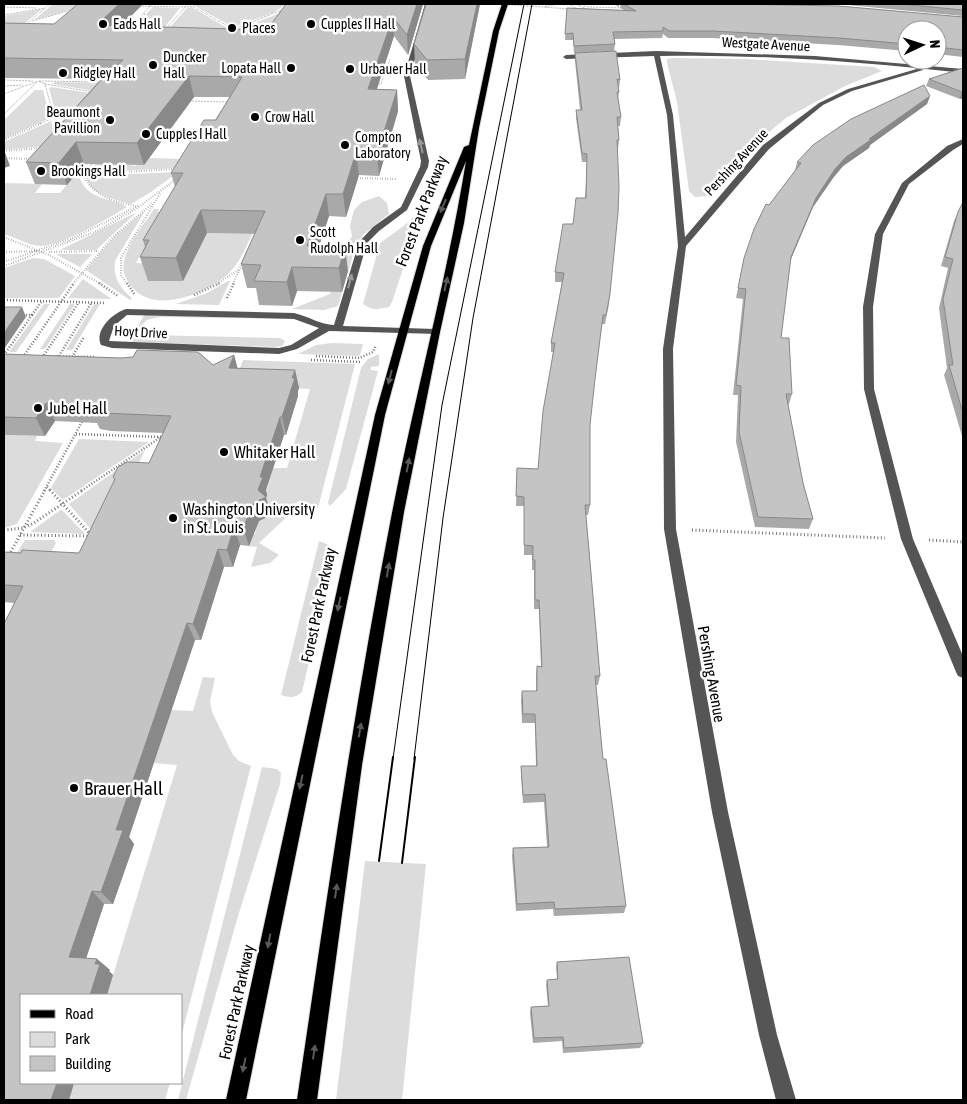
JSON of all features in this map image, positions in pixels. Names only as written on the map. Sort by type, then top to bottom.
[{"type":"main road","name":"Forest Park Parkway","points":[[307,1100],[354,765],[398,512],[435,332],[460,223],[475,128],[496,31],[505,4]]},
{"type":"main road","name":"Forest Park Parkway","points":[[236,1100],[359,508],[402,330],[427,246],[475,128]]},
{"type":"street","points":[[338,328],[363,242],[376,229],[404,208],[424,167],[425,161],[407,76],[428,4]]},
{"type":"street","name":"Westgate Avenue","points":[[566,57],[656,53],[739,55],[897,66]]},
{"type":"street","name":"Pershing Avenue","points":[[656,53],[670,115],[682,246],[668,349],[670,529],[720,812],[768,1035],[786,1100]]},
{"type":"street","name":"Westgate Avenue","points":[[947,69],[963,71]]},
{"type":"street","name":"Pershing Avenue","points":[[682,246],[766,147],[821,104],[850,90],[882,79],[923,70]]},
{"type":"street","points":[[963,141],[950,148],[906,184],[879,234],[868,306],[869,389],[907,539],[963,672]]},
{"type":"street","name":"Hoyt Drive","points":[[326,328],[294,347],[279,351],[112,345],[104,343],[102,340],[115,318],[126,312],[294,316],[304,318],[326,328],[435,332]]},
{"type":"path","points":[[4,7],[7,4]]},
{"type":"path","points":[[4,7],[13,4]]},
{"type":"path","points":[[22,28],[50,4]]},
{"type":"path","points":[[126,32],[152,4]]},
{"type":"path","points":[[161,34],[188,4],[241,34]]},
{"type":"path","points":[[499,4],[573,9],[629,9],[590,8],[580,4]]},
{"type":"path","points":[[519,4],[544,6],[552,4]]},
{"type":"path","points":[[545,7],[557,4]]},
{"type":"path","points":[[569,4],[577,9]]},
{"type":"path","points":[[575,4],[587,9]]},
{"type":"path","points":[[136,6],[194,8]]},
{"type":"path","points":[[4,7],[46,8]]},
{"type":"path","points":[[4,15],[46,8]]},
{"type":"path","points":[[226,32],[286,8]]},
{"type":"path","points":[[29,22],[74,10]]},
{"type":"path","points":[[144,13],[152,34]]},
{"type":"path","points":[[378,84],[382,84],[390,60]]},
{"type":"path","points":[[4,76],[107,79]]},
{"type":"path","points":[[4,114],[42,77]]},
{"type":"path","points":[[4,80],[110,82]]},
{"type":"path","points":[[4,86],[38,81],[45,84],[100,93]]},
{"type":"path","points":[[4,94],[26,84]]},
{"type":"path","points":[[45,84],[58,135]]},
{"type":"path","points":[[212,125],[226,102],[234,94]]},
{"type":"path","points":[[188,102],[226,102]]},
{"type":"path","points":[[4,140],[77,108]]},
{"type":"path","points":[[4,151],[47,147]]},
{"type":"path","points":[[4,158],[33,159]]},
{"type":"path","points":[[94,160],[84,174],[85,182],[98,194],[117,202],[139,206]]},
{"type":"path","points":[[84,174],[185,168]]},
{"type":"path","points":[[4,266],[97,231],[139,206],[179,177]]},
{"type":"path","points":[[351,178],[397,178]]},
{"type":"path","points":[[140,299],[124,282],[119,266],[124,250],[163,190]]},
{"type":"path","points":[[20,361],[80,273],[126,223],[155,201]]},
{"type":"path","points":[[4,262],[40,251],[86,232],[130,208],[139,206]]},
{"type":"path","points":[[4,237],[44,252],[98,252]]},
{"type":"path","points":[[4,252],[40,251]]},
{"type":"path","points":[[44,252],[120,298]]},
{"type":"path","points":[[226,300],[244,260]]},
{"type":"path","points":[[188,297],[222,282],[240,269]]},
{"type":"path","points":[[4,300],[113,303]]},
{"type":"path","points":[[4,355],[42,301]]},
{"type":"path","points":[[44,356],[79,302]]},
{"type":"path","points":[[58,356],[92,302]]},
{"type":"path","points":[[13,315],[32,315]]},
{"type":"path","points":[[362,358],[375,350]]},
{"type":"path","points":[[16,355],[31,355]]},
{"type":"path","points":[[38,356],[99,358]]},
{"type":"path","points":[[5,562],[87,413]]},
{"type":"path","points":[[4,530],[23,528],[161,437],[76,434]]},
{"type":"path","points":[[47,487],[99,543]]},
{"type":"path","points":[[670,529],[963,542]]},
{"type":"path","points":[[20,535],[93,536]]},
{"type":"green space","points":[[53,4],[82,4],[80,7],[34,20]]},
{"type":"green space","points":[[191,4],[286,4],[273,13],[233,27]]},
{"type":"green space","points":[[153,7],[180,8],[156,38],[146,14]]},
{"type":"green space","points":[[187,8],[193,8],[229,29],[157,42]]},
{"type":"green space","points":[[42,9],[8,37],[4,34],[4,16]]},
{"type":"green space","points":[[280,13],[270,34],[237,30]]},
{"type":"green space","points":[[667,59],[745,59],[874,67],[882,71],[845,86],[786,118],[747,150],[725,172],[711,192],[706,196],[695,197],[689,191],[677,102],[667,63]]},
{"type":"green space","points":[[55,82],[109,83],[107,93],[52,84]]},
{"type":"green space","points":[[49,88],[103,95],[56,115]]},
{"type":"green space","points":[[35,90],[43,90],[50,118],[4,139],[4,120]]},
{"type":"green space","points":[[51,121],[58,145],[4,150],[4,142]]},
{"type":"green space","points":[[149,158],[185,159],[180,168],[90,172],[98,159],[135,166]]},
{"type":"green space","points":[[178,172],[131,204],[98,192],[88,182],[86,176]]},
{"type":"green space","points":[[73,177],[79,177],[83,185],[95,195],[127,207],[85,231],[50,245],[32,245],[4,234],[4,183],[42,184],[35,193],[60,193]]},
{"type":"green space","points":[[379,196],[387,203],[389,214],[364,234],[356,245],[338,306],[324,310],[292,309],[330,294],[342,254],[352,236],[350,226],[354,210],[362,202]]},
{"type":"green space","points":[[424,205],[392,302],[389,307],[372,309],[366,306],[363,304],[380,243],[409,222]]},
{"type":"green space","points":[[154,209],[159,209],[158,212],[172,212],[146,245],[136,263],[157,264],[183,281],[207,233],[252,234],[235,267],[216,283],[205,290],[179,299],[153,299],[141,295],[132,287],[125,276],[124,266],[126,255],[132,242]]},
{"type":"green space","points":[[145,211],[116,259],[116,276],[124,290],[132,298],[130,300],[86,270],[116,235]]},
{"type":"green space","points":[[137,212],[96,250],[60,250]]},
{"type":"green space","points":[[92,254],[80,267],[57,255]]},
{"type":"green space","points":[[33,258],[44,259],[75,276],[59,298],[4,298],[4,268]]},
{"type":"green space","points":[[83,279],[110,298],[111,299],[68,298]]},
{"type":"green space","points":[[230,281],[219,305],[176,304],[207,293]]},
{"type":"green space","points":[[44,304],[50,304],[16,352],[9,352]]},
{"type":"green space","points":[[70,304],[75,304],[45,349],[40,349]]},
{"type":"green space","points":[[94,304],[100,304],[72,350],[66,350]]},
{"type":"green space","points":[[144,315],[281,319],[159,317],[147,320],[140,327],[142,331],[149,335],[280,338],[285,341],[282,346],[275,347],[129,342]]},
{"type":"green space","points":[[332,343],[363,344],[360,355],[357,356],[298,354],[316,345]]},
{"type":"green space","points":[[379,354],[379,366],[371,367],[371,370],[378,371],[346,489],[330,506],[328,503],[361,368],[368,359]]},
{"type":"green space","points":[[243,360],[355,364],[318,508],[310,508],[299,501],[289,509],[292,512],[259,543],[279,555],[270,563],[251,567],[257,547],[249,546],[253,534],[255,534],[273,468],[287,468],[310,389],[234,385]]},
{"type":"green space","points":[[4,435],[37,436],[35,441],[63,443],[17,524],[4,528]]},
{"type":"green space","points":[[79,439],[149,442],[62,499],[51,488]]},
{"type":"green space","points":[[145,450],[102,542],[69,504]]},
{"type":"green space","points":[[62,510],[85,534],[30,532],[59,511]]},
{"type":"green space","points":[[25,540],[54,540],[56,543],[46,562],[4,574]]},
{"type":"green space","points":[[319,541],[331,546],[334,554],[302,692],[292,697],[287,697],[281,695]]},
{"type":"green space","points":[[203,677],[215,678],[210,701],[212,712],[233,755],[239,761],[251,766],[182,1033],[182,994],[107,994],[177,765],[154,763],[171,710],[193,711]]},
{"type":"green space","points":[[262,767],[277,769],[281,773],[280,784],[238,916],[186,1100],[178,1100]]},
{"type":"green space","points":[[365,861],[426,864],[402,1100],[336,1100]]},
{"type":"green space","points":[[74,1084],[170,1084],[165,1100],[69,1100]]},
{"type":"building","points":[[78,4],[119,4],[97,25],[267,30],[286,4],[417,4],[407,35],[393,17],[368,89],[397,90],[377,154],[356,153],[343,194],[326,194],[307,246],[345,247],[339,268],[292,267],[287,282],[254,281],[261,265],[241,264],[265,211],[201,210],[176,258],[140,257],[149,240],[143,240],[183,173],[171,173],[204,120],[216,120],[242,77],[189,76],[137,143],[76,142],[59,163],[26,162],[103,78],[123,60],[4,58],[4,23],[54,24]]},
{"type":"building","points":[[426,4],[477,4],[465,59],[427,60],[414,44]]},
{"type":"building","points":[[624,4],[839,6],[963,17],[963,50],[947,48],[947,20],[897,20],[897,43],[713,31],[669,31],[663,27],[663,31],[613,32],[615,44],[574,46],[573,33],[565,34],[567,8],[636,11]]},
{"type":"building","points":[[900,4],[963,4],[963,10]]},
{"type":"building","points":[[616,51],[620,80],[617,79],[619,92],[617,92],[621,117],[617,117],[619,140],[617,140],[618,213],[610,294],[606,315],[603,315],[590,425],[590,505],[585,505],[600,676],[595,676],[603,759],[606,759],[626,906],[555,909],[554,902],[517,904],[513,848],[549,847],[545,794],[523,795],[521,766],[537,766],[535,714],[523,714],[522,691],[537,691],[537,666],[542,667],[539,600],[535,600],[535,560],[533,560],[533,546],[524,545],[524,497],[516,496],[517,468],[538,469],[543,411],[555,343],[551,343],[564,273],[555,272],[563,224],[573,224],[576,198],[586,198],[587,154],[582,153],[576,110],[582,110],[575,53]]},
{"type":"building","points":[[963,68],[963,92],[929,79]]},
{"type":"building","points":[[924,85],[930,96],[869,139],[872,139],[846,157],[835,169],[816,198],[791,257],[781,338],[789,338],[792,394],[786,394],[803,483],[813,519],[758,517],[739,432],[741,386],[736,385],[746,289],[738,288],[744,258],[754,229],[766,204],[769,205],[801,163],[797,162],[813,145],[851,119]]},
{"type":"building","points":[[963,202],[963,413],[949,365],[953,365],[943,299],[953,259],[945,257],[958,212]]},
{"type":"building","points":[[4,307],[22,307],[4,333]]},
{"type":"building","points":[[137,350],[198,352],[213,365],[234,355],[229,368],[295,370],[292,378],[295,378],[260,477],[263,477],[258,490],[266,497],[254,503],[243,528],[234,527],[227,550],[218,549],[193,624],[187,623],[116,830],[123,830],[101,892],[92,891],[69,957],[97,959],[95,964],[100,964],[90,994],[20,994],[20,1084],[57,1084],[51,1100],[4,1100],[4,624],[23,586],[4,585],[4,554],[5,552],[21,553],[22,550],[79,553],[115,479],[113,477],[118,467],[127,462],[149,463],[171,416],[104,413],[92,411],[96,405],[46,403],[36,418],[4,417],[4,354],[133,357]]},
{"type":"building","points":[[629,957],[643,1043],[564,1048],[563,1037],[534,1038],[531,1007],[549,1006],[547,980],[558,979],[557,962]]},
{"type":"tram line","points":[[393,759],[442,405],[524,4]]},
{"type":"tram line","points":[[414,759],[443,518],[473,318],[532,4]]},
{"type":"tram line","points":[[379,861],[393,757]]},
{"type":"tram line","points":[[402,863],[415,757]]},
{"type":"place","name":"Eads Hall","points":[[103,24]]},
{"type":"place","name":"Cupples II Hall","points":[[311,24]]},
{"type":"place","name":"Places","points":[[232,28]]},
{"type":"place","name":"Duncker Hall","points":[[153,65]]},
{"type":"place","name":"Lopata Hall","points":[[291,68]]},
{"type":"place","name":"Urbauer Hall","points":[[350,69]]},
{"type":"place","name":"Ridgley Hall","points":[[63,73]]},
{"type":"place","name":"Crow Hall","points":[[255,117]]},
{"type":"place","name":"Beaumont Pavillion","points":[[110,120]]},
{"type":"place","name":"Cupples I Hall","points":[[146,134]]},
{"type":"place","name":"Compton Laboratory","points":[[345,145]]},
{"type":"place","name":"Brookings Hall","points":[[41,171]]},
{"type":"place","name":"Scott Rudolph Hall","points":[[300,240]]},
{"type":"place","name":"Jubel Hall","points":[[38,408]]},
{"type":"place","name":"Whitaker Hall","points":[[224,452]]},
{"type":"place","name":"Washington University in St. Louis","points":[[173,518]]},
{"type":"place","name":"Brauer Hall","points":[[74,788]]}]
